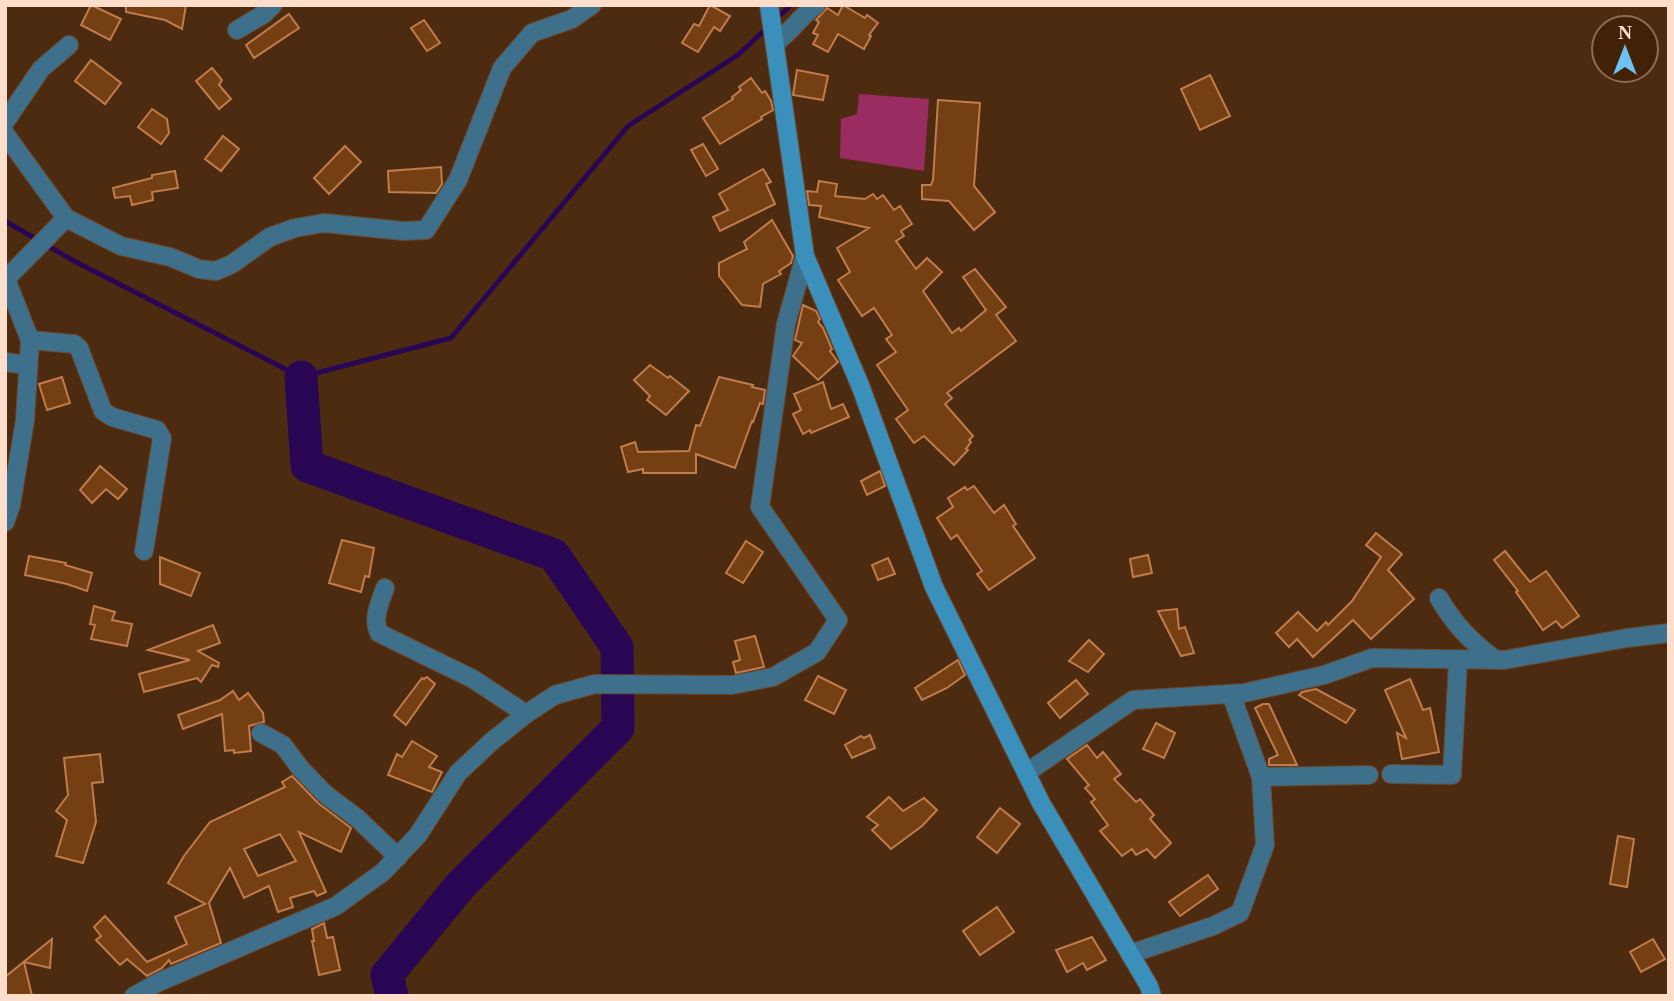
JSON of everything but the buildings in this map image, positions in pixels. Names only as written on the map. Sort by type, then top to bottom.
[{"type":"street","points":[[237,30],[274,5]]},
{"type":"street","points":[[5,134],[66,218],[121,246],[170,257],[199,269],[216,271],[232,264],[270,237],[296,228],[324,223],[403,231],[426,230],[458,180],[502,68],[532,33],[572,19],[592,5]]},
{"type":"street","points":[[775,40],[786,35],[799,18],[816,5]]},
{"type":"street","points":[[770,9],[805,256],[860,385],[934,587],[1041,803],[1149,986],[1152,996]]},
{"type":"street","points":[[5,122],[41,69],[69,45]]},
{"type":"street","points":[[5,522],[25,419],[30,340],[6,278],[66,218]]},
{"type":"street","points":[[134,996],[159,982],[336,906],[383,872],[398,857],[418,835],[458,773],[491,742],[555,695],[595,684],[732,685],[773,677],[817,652],[838,620],[760,507],[786,324],[805,256]]},
{"type":"street","points":[[30,340],[74,344],[79,348],[103,411],[113,417],[157,430],[162,438],[144,551]]},
{"type":"street","points":[[5,362],[27,365]]},
{"type":"street","points":[[385,588],[376,617],[379,632],[473,679],[526,714]]},
{"type":"street","points":[[1439,598],[1451,619],[1496,660]]},
{"type":"street","points":[[1026,772],[1133,700],[1244,693],[1324,675],[1372,658],[1458,661],[1533,657],[1627,638],[1669,633]]},
{"type":"street","points":[[1391,774],[1452,775],[1458,661]]},
{"type":"street","points":[[1130,954],[1213,926],[1240,913],[1265,845],[1261,777],[1231,694]]},
{"type":"street","points":[[261,733],[283,745],[325,794],[357,818],[398,857]]},
{"type":"street","points":[[1261,777],[1369,775]]},
{"type":"shaded area","points":[[859,94],[929,99],[924,171],[840,158],[841,119],[857,114]]},
{"type":"waterway","points":[[776,19],[791,5]]},
{"type":"waterway","points":[[5,221],[74,261],[301,377],[451,338],[628,126],[738,55],[769,26]]},
{"type":"waterway","points":[[301,377],[307,466],[554,555],[617,647],[618,728],[460,886],[387,975],[392,996]]}]
